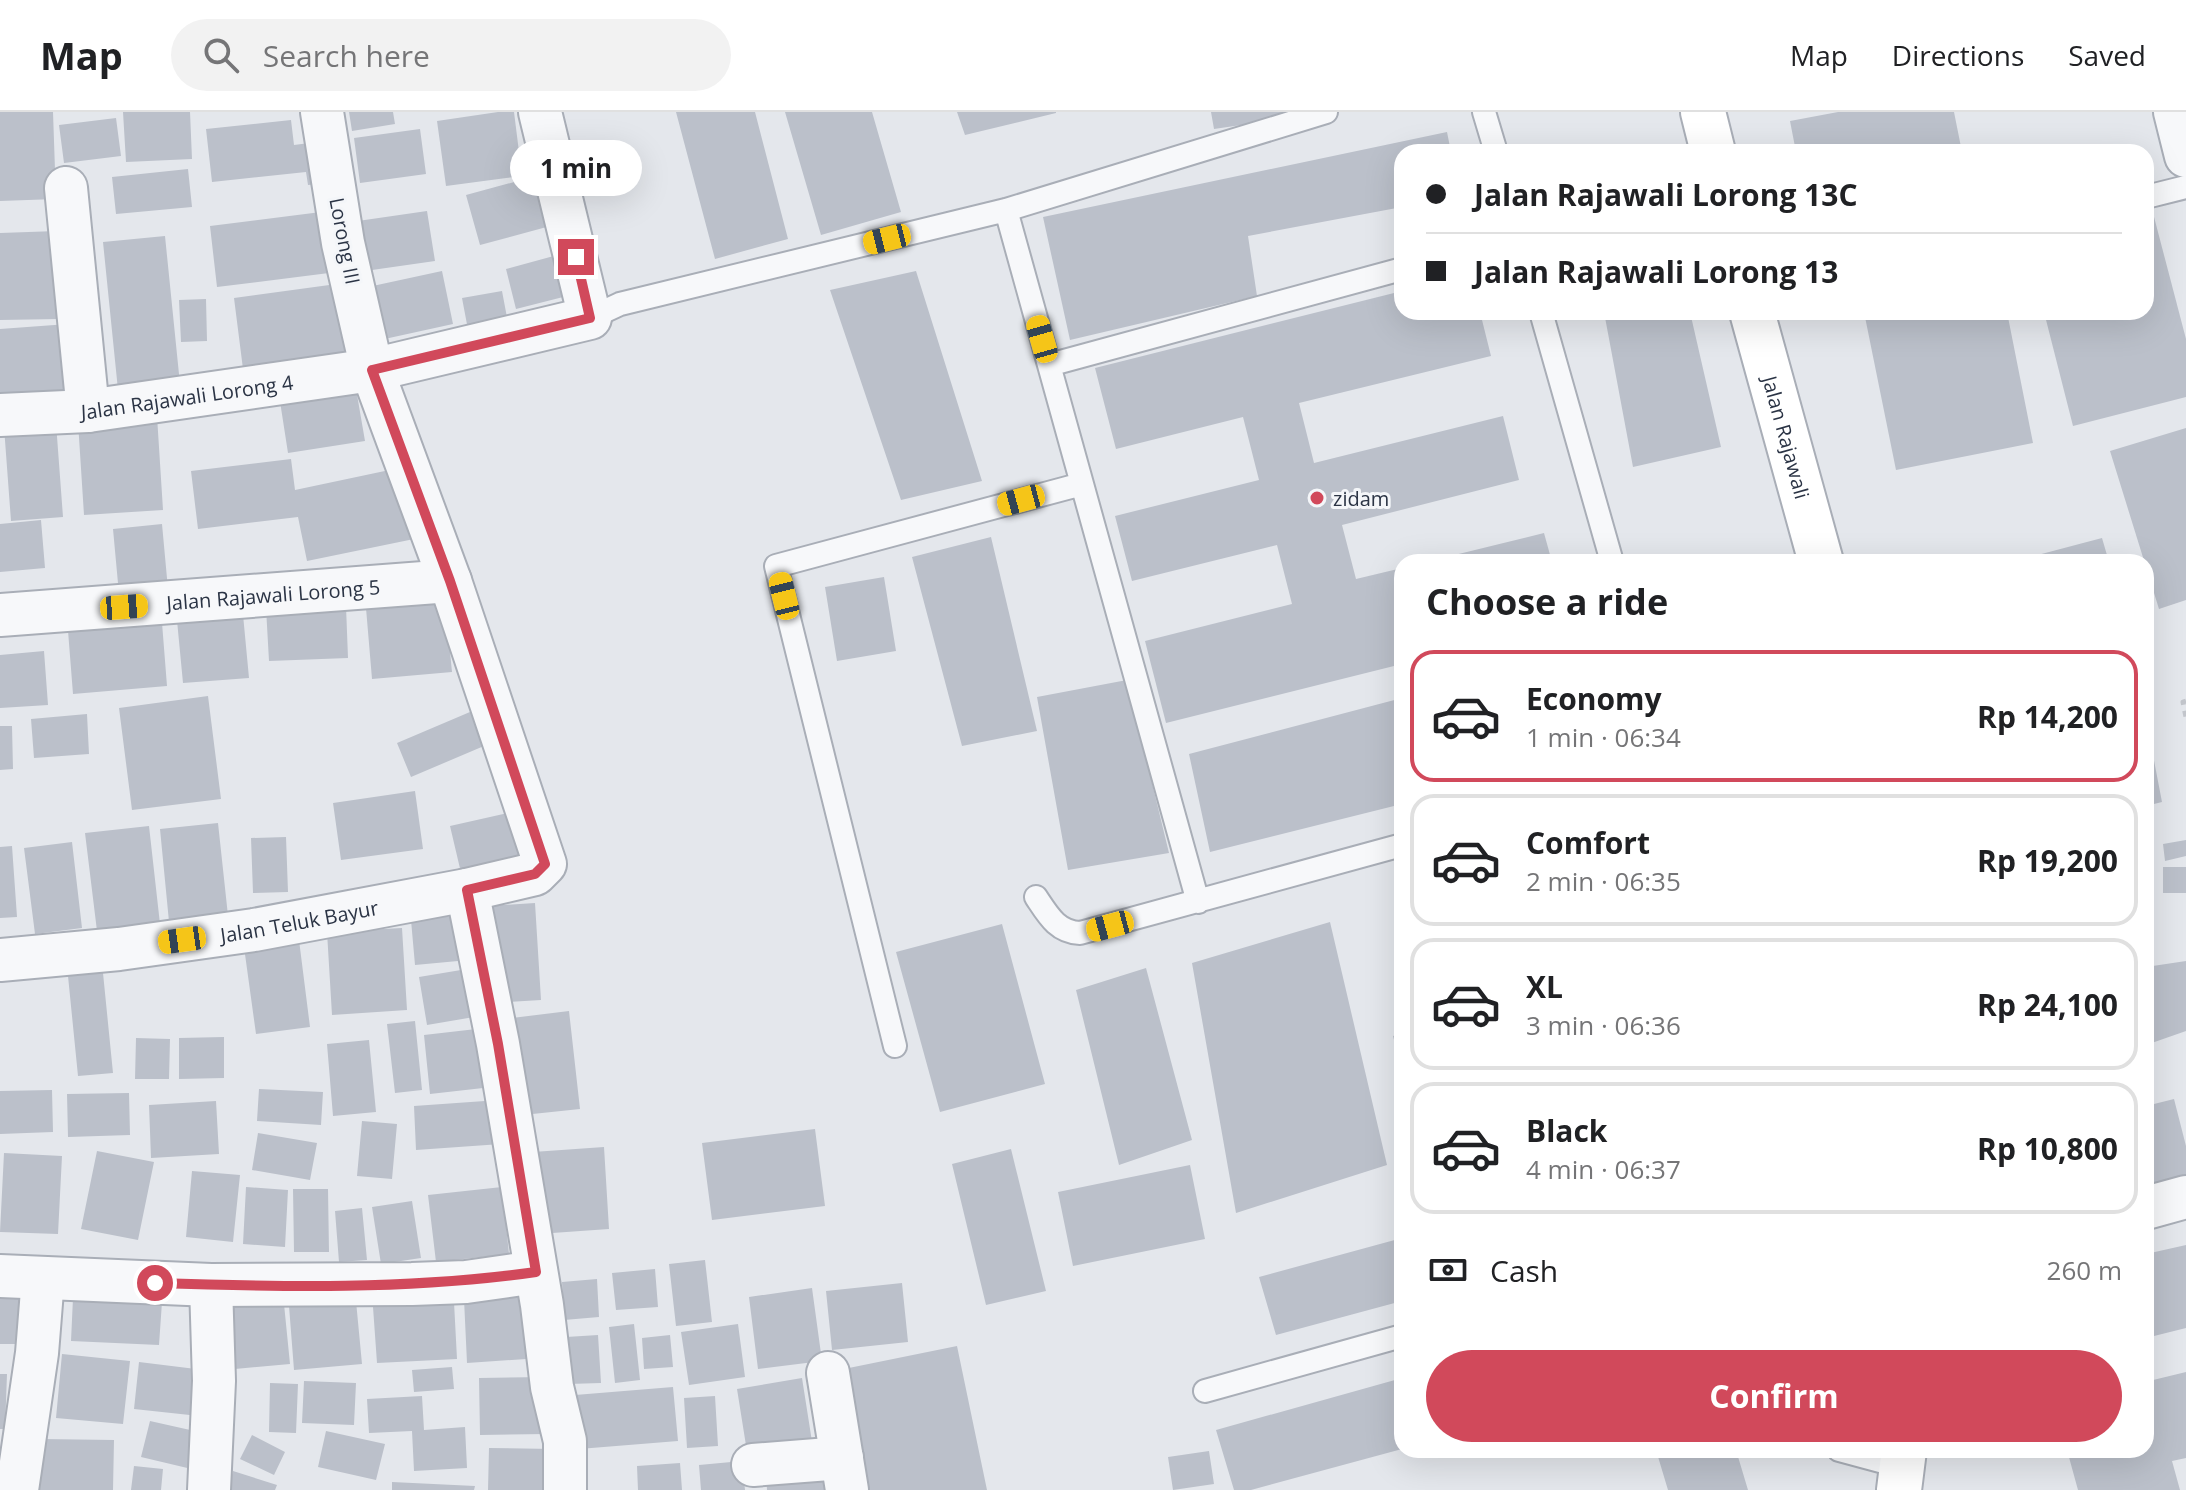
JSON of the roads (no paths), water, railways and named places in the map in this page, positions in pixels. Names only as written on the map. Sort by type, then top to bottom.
[{"type":"main road","points":[[1703,112],[1711,144]]},
{"type":"main road","name":"Jalan Rajawali","points":[[1754,320],[1819,554]]},
{"type":"street","name":"Lorong III","points":[[322,112],[343,243],[372,370],[450,581],[545,864]]},
{"type":"street","points":[[540,112],[590,318]]},
{"type":"street","points":[[2175,112],[2186,156]]},
{"type":"street","points":[[66,188],[88,411]]},
{"type":"street","name":"Jalan Rajawali Lorong 4","points":[[0,415],[88,411],[372,370],[590,318]]},
{"type":"street","name":"Jalan Rajawali Lorong 5","points":[[0,615],[450,581]]},
{"type":"street","name":"Jalan Teluk Bayur","points":[[0,960],[119,949],[254,930],[467,890],[535,874],[545,864]]},
{"type":"street","points":[[467,890],[498,1044],[552,1387],[565,1441],[565,1490]]},
{"type":"street","points":[[2154,1206],[2186,1197]]},
{"type":"street","points":[[0,1276],[211,1285],[466,1282],[536,1272]]},
{"type":"street","points":[[17,1490],[12,1444],[37,1353],[43,1278]]},
{"type":"street","points":[[209,1490],[214,1381],[211,1285]]},
{"type":"street","points":[[753,1465],[844,1474],[828,1373]]},
{"type":"lane","points":[[590,318],[620,304],[1006,210],[1326,112]]},
{"type":"lane","points":[[1484,112],[1494,144]]},
{"type":"lane","points":[[2154,195],[2186,187]]},
{"type":"lane","points":[[1006,210],[1198,902]]},
{"type":"lane","points":[[1049,365],[1394,271]]},
{"type":"lane","points":[[1543,320],[1610,554]]},
{"type":"lane","points":[[895,1046],[776,566],[1082,484]]},
{"type":"lane","points":[[1036,897],[1059,928],[1080,933],[1394,847]]},
{"type":"lane","points":[[1205,1391],[1394,1338]]},
{"type":"lane","points":[[1866,1458],[1902,1469]]},
{"type":"place","name":"zidam","points":[[1317,498]]}]
